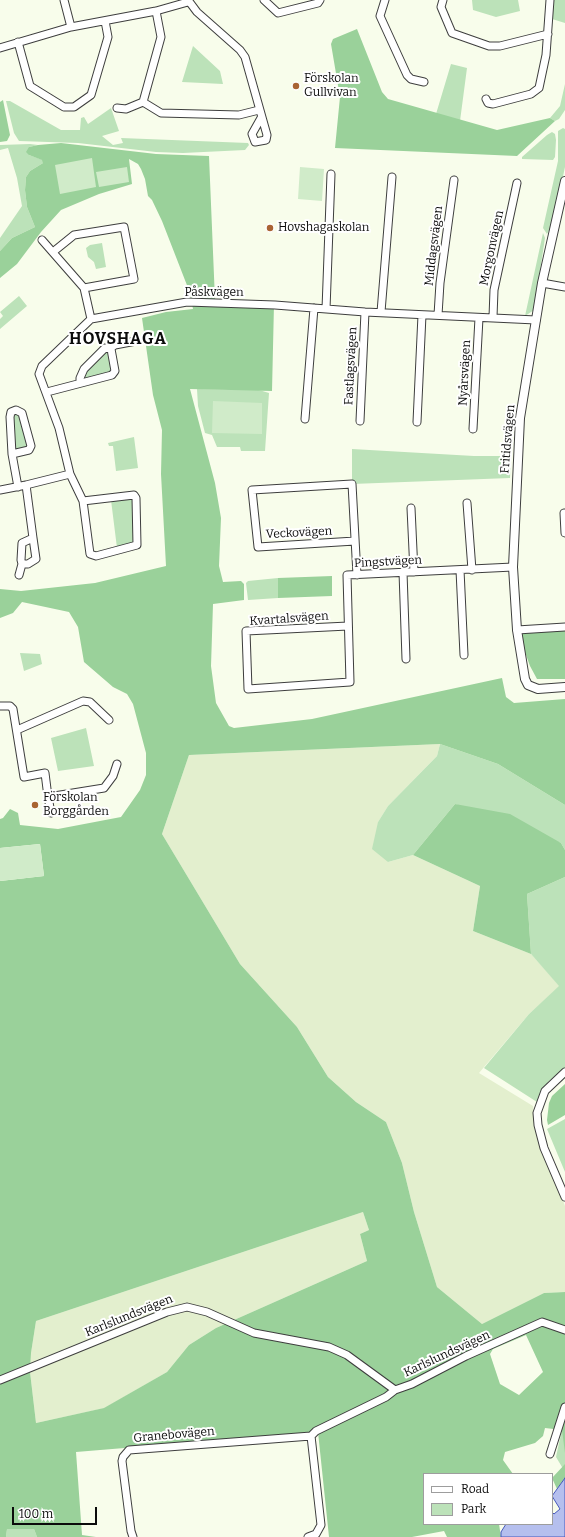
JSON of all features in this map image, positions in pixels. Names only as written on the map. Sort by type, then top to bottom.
[{"type":"street","points":[[64,0],[71,27]]},
{"type":"street","points":[[264,0],[278,12],[318,3],[320,0]]},
{"type":"street","points":[[385,0],[380,16],[407,75],[411,79],[424,82]]},
{"type":"street","points":[[443,0],[441,7],[452,33],[455,35],[489,46],[500,46],[548,34]]},
{"type":"street","points":[[486,99],[488,103],[493,104],[531,94],[537,90],[546,55],[550,0]]},
{"type":"street","points":[[0,48],[71,27],[156,11],[188,1],[196,12],[243,52],[261,118]]},
{"type":"street","points":[[143,102],[161,38],[156,11]]},
{"type":"street","points":[[18,42],[30,86],[64,107],[74,107],[91,94],[108,37],[105,21]]},
{"type":"street","points":[[143,102],[161,113],[239,116],[259,110]]},
{"type":"street","points":[[117,108],[126,109],[143,102]]},
{"type":"street","points":[[326,310],[331,174]]},
{"type":"street","points":[[381,312],[392,177]]},
{"type":"street","name":"Middagsvägen","points":[[438,316],[440,283],[454,180]]},
{"type":"street","name":"Fritidsvägen","points":[[565,181],[542,284],[520,418],[514,567],[517,630],[525,679],[528,685],[532,688],[544,689],[565,687]]},
{"type":"street","name":"Morgonvägen","points":[[493,317],[494,290],[517,183]]},
{"type":"street","points":[[53,252],[74,235],[124,227],[134,279],[84,288]]},
{"type":"street","points":[[42,240],[84,288],[91,319],[42,366],[39,374],[47,392],[63,441],[70,474],[83,500],[92,555],[117,552],[137,545],[136,498],[134,495],[83,500]]},
{"type":"street","points":[[542,284],[565,287]]},
{"type":"street","name":"Påskvägen","points":[[91,319],[187,302],[275,305],[326,310],[536,320]]},
{"type":"street","points":[[305,419],[314,308]]},
{"type":"street","name":"Fastlagsvägen","points":[[360,421],[365,312]]},
{"type":"street","points":[[417,422],[422,315]]},
{"type":"street","name":"Nyårsvägen","points":[[473,429],[479,318]]},
{"type":"street","points":[[80,383],[80,378],[84,369],[104,350],[115,345],[136,341]]},
{"type":"street","points":[[47,392],[114,374],[115,370],[110,348]]},
{"type":"street","points":[[12,454],[29,450],[31,446],[22,413],[16,410],[10,415],[12,454],[18,487]]},
{"type":"street","points":[[0,490],[70,474]]},
{"type":"street","name":"Veckovägen","points":[[352,484],[355,541],[258,547],[252,490],[352,484]]},
{"type":"street","points":[[22,564],[28,564],[36,560],[26,485]]},
{"type":"street","points":[[467,503],[472,570]]},
{"type":"street","points":[[411,508],[414,572]]},
{"type":"street","points":[[564,513],[565,533]]},
{"type":"street","points":[[19,575],[22,564],[22,543],[33,538]]},
{"type":"street","points":[[355,541],[357,575]]},
{"type":"street","name":"Pingstvägen","points":[[350,682],[347,575],[514,567]]},
{"type":"street","points":[[460,570],[464,655]]},
{"type":"street","points":[[403,572],[406,659]]},
{"type":"street","name":"Kvartalsvägen","points":[[348,626],[246,631],[248,689],[350,682]]},
{"type":"street","points":[[517,630],[565,628]]},
{"type":"street","points":[[16,730],[83,701],[90,702],[109,720]]},
{"type":"street","points":[[0,706],[10,706],[12,709],[24,777],[45,773],[50,813]]},
{"type":"street","points":[[48,797],[104,788],[113,776],[118,764]]},
{"type":"street","points":[[565,1072],[545,1091],[537,1113],[538,1125],[544,1148],[565,1197]]},
{"type":"street","name":"Karlslundsvägen","points":[[0,1380],[167,1312],[187,1306],[207,1312],[254,1333],[329,1347],[347,1355],[394,1390],[412,1384],[466,1356],[542,1322],[565,1330]]},
{"type":"street","name":"Granebovägen","points":[[133,1537],[122,1461],[123,1457],[129,1450],[311,1436],[316,1431],[386,1397],[394,1390]]},
{"type":"street","points":[[550,1454],[565,1406]]},
{"type":"street","points":[[308,1537],[316,1534],[321,1525],[311,1436]]},
{"type":"green space","points":[[472,0],[518,0],[520,11],[496,17],[473,10]]},
{"type":"green space","points":[[553,0],[565,0],[565,23],[552,19]]},
{"type":"green space","points":[[357,29],[382,92],[388,99],[497,130],[550,118],[555,121],[517,156],[335,148],[340,97],[331,44],[333,39]]},
{"type":"green space","points":[[193,46],[220,71],[223,84],[182,82]]},
{"type":"green space","points":[[451,64],[467,68],[460,121],[436,114]]},
{"type":"green space","points":[[565,84],[565,110],[559,119],[555,121],[550,118],[560,106]]},
{"type":"green space","points":[[3,100],[10,135],[7,141],[0,142],[0,102]]},
{"type":"green space","points":[[6,101],[10,101],[61,130],[80,130],[81,118],[84,117],[88,124],[111,108],[119,131],[102,136],[113,145],[123,143],[121,138],[248,143],[249,145],[245,150],[183,153],[156,152],[78,143],[19,141],[14,133]]},
{"type":"green space","points":[[563,128],[565,129],[565,167],[553,223],[547,234],[543,228],[558,161],[558,131]]},
{"type":"green space","points":[[552,132],[555,134],[556,140],[555,157],[553,160],[522,159],[522,157]]},
{"type":"green space","points":[[61,143],[156,154],[209,156],[215,300],[274,304],[272,391],[190,389],[215,483],[221,518],[219,566],[223,582],[241,581],[244,584],[244,600],[213,604],[211,666],[216,703],[229,726],[234,728],[312,719],[502,678],[506,697],[514,703],[565,699],[565,805],[498,764],[440,744],[189,755],[162,834],[240,964],[297,1027],[328,1077],[356,1102],[386,1122],[402,1163],[414,1212],[437,1287],[482,1324],[544,1293],[565,1292],[565,1453],[562,1430],[545,1428],[543,1436],[535,1443],[505,1452],[503,1460],[512,1473],[423,1473],[423,1525],[499,1525],[501,1537],[447,1537],[444,1531],[412,1537],[329,1537],[318,1432],[76,1452],[82,1535],[96,1537],[37,1537],[34,1529],[7,1529],[6,1537],[0,1537],[0,881],[44,876],[40,844],[0,848],[0,819],[3,818],[10,809],[18,813],[20,825],[58,829],[121,817],[140,790],[146,775],[146,753],[133,704],[127,694],[113,687],[84,662],[78,627],[69,612],[22,602],[13,613],[0,618],[0,589],[21,591],[95,583],[166,566],[161,474],[162,430],[153,395],[142,318],[166,312],[193,309],[190,293],[162,221],[152,200],[148,196],[145,179],[141,169],[138,164],[129,159],[132,184],[99,194],[61,210],[41,232],[17,264],[0,278],[0,251],[12,238],[35,227],[27,207],[25,190],[26,177],[30,171],[43,163],[42,160],[29,155],[26,152],[29,147]],"holes":[[[363,1212],[369,1230],[360,1234],[367,1261],[216,1328],[189,1345],[167,1372],[104,1408],[36,1423],[30,1372],[31,1353],[36,1321]],[[526,1335],[543,1372],[519,1395],[500,1384],[490,1354],[493,1349]]]},
{"type":"green space","points":[[0,145],[38,145],[29,147],[29,155],[43,160],[43,163],[30,171],[26,177],[25,190],[27,207],[35,227],[12,238],[0,251],[0,238],[22,206],[17,178],[8,148],[0,150]]},
{"type":"green space","points":[[92,158],[96,187],[60,194],[55,165]]},
{"type":"green space","points":[[127,167],[129,182],[99,187],[96,172]]},
{"type":"green space","points":[[300,167],[324,169],[322,201],[298,199]]},
{"type":"green space","points":[[543,233],[545,238],[534,310],[525,316]]},
{"type":"green space","points":[[102,243],[106,267],[96,269],[94,262],[88,257],[86,248],[90,245]]},
{"type":"green space","points":[[19,296],[27,306],[0,329],[0,319],[3,316],[0,312]]},
{"type":"green space","points":[[105,351],[110,352],[113,369],[110,373],[85,379],[84,371]]},
{"type":"green space","points":[[197,389],[259,390],[269,393],[265,451],[241,451],[240,447],[217,447],[212,435],[205,433],[198,406]]},
{"type":"green space","points":[[213,401],[262,403],[262,434],[212,433]]},
{"type":"green space","points":[[16,413],[20,414],[29,445],[26,448],[15,450],[13,415]]},
{"type":"green space","points":[[134,437],[138,468],[116,471],[113,446],[109,446],[108,443]]},
{"type":"green space","points":[[352,449],[474,456],[511,456],[510,478],[352,484]]},
{"type":"green space","points":[[128,497],[133,499],[134,542],[117,548],[111,500]]},
{"type":"green space","points":[[332,576],[332,596],[278,598],[278,578]]},
{"type":"green space","points":[[278,578],[278,598],[248,600],[246,583],[248,581]]},
{"type":"green space","points":[[565,627],[565,679],[537,679],[530,666],[517,630]]},
{"type":"green space","points":[[20,653],[40,654],[42,664],[24,671]]},
{"type":"green space","points":[[86,728],[94,766],[58,771],[51,738]]},
{"type":"green space","points":[[440,744],[437,756],[388,806],[378,822],[388,862],[413,855],[480,886],[473,931],[531,954],[560,986],[529,1014],[479,1073],[533,1106],[536,1131],[565,1206],[565,1292],[544,1293],[482,1324],[437,1287],[414,1212],[402,1163],[386,1122],[356,1102],[328,1077],[297,1027],[240,964],[162,834],[189,755]]},
{"type":"green space","points":[[440,744],[498,764],[565,805],[565,850],[561,843],[455,804],[413,855],[388,862],[372,849],[378,822],[388,806],[437,756]]},
{"type":"green space","points":[[455,804],[510,814],[561,843],[565,850],[565,877],[527,894],[531,954],[473,931],[480,886],[413,855]]},
{"type":"green space","points":[[40,844],[44,876],[0,881],[0,848]]},
{"type":"green space","points":[[565,877],[565,1068],[548,1082],[537,1102],[484,1068],[529,1014],[559,986],[531,954],[527,894]]},
{"type":"green space","points":[[565,1084],[565,1115],[548,1125],[547,1120],[549,1103],[552,1096]]},
{"type":"green space","points":[[565,1119],[565,1172],[547,1129]]},
{"type":"green space","points":[[363,1212],[369,1230],[360,1234],[367,1261],[216,1328],[189,1345],[167,1372],[105,1408],[36,1423],[30,1372],[31,1353],[36,1321]]},
{"type":"green space","points":[[565,1415],[565,1472],[556,1457]]},
{"type":"green space","points":[[565,1464],[565,1478],[557,1489],[553,1477]]},
{"type":"green space","points":[[7,1529],[34,1529],[37,1537],[6,1537]]},
{"type":"water","points":[[565,1478],[565,1537],[501,1537],[501,1532],[505,1525],[553,1525],[553,1513],[554,1514],[560,1509],[553,1498],[553,1495]]},
{"type":"place","name":"Förskolan Gullvivan","points":[[296,86]]},
{"type":"place","name":"Hovshagaskolan","points":[[270,228]]},
{"type":"place","name":"Förskolan Borggården","points":[[35,805]]},
{"type":"district","name":"HOVSHAGA","points":[[118,340]]}]
